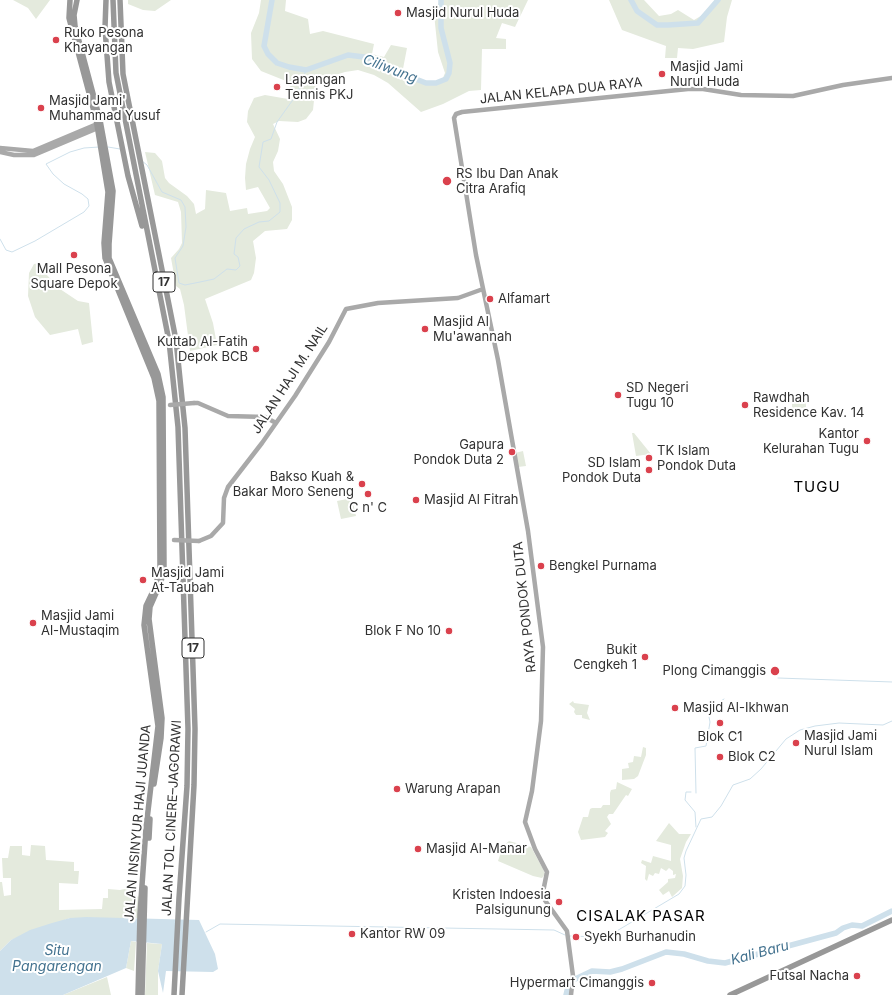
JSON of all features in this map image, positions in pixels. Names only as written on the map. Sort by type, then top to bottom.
[{"type":"highway","name":"JALAN INSINYUR HAJI JUANDA","points":[[70,0],[101,136],[113,200],[109,244],[110,258],[158,374],[167,406],[161,470],[160,570],[157,583],[146,606],[144,625],[158,726],[147,812],[138,995]]},
{"type":"highway","name":"JALAN INSINYUR HAJI JUANDA","points":[[77,0],[72,8],[69,18],[97,126],[101,136]]},
{"type":"highway","name":"JALAN TOL CINERE–JAGORAWI","points":[[112,0],[116,73],[172,362],[180,470],[188,728],[187,786],[178,907],[174,995]]},
{"type":"highway","name":"JALAN TOL CINERE–JAGORAWI","points":[[120,0],[123,74],[141,172],[176,340],[186,428],[195,729],[194,785],[182,995]]},
{"type":"highway","points":[[105,3],[109,82],[126,164],[153,262]]},
{"type":"highway","name":"JALAN INSINYUR HAJI JUANDA","points":[[105,161],[109,201],[104,244],[105,258],[157,387],[159,408],[164,540],[163,574],[150,607],[149,619],[162,725],[151,812],[142,915]]},
{"type":"highway","points":[[738,995],[888,924],[892,920]]},
{"type":"highway","points":[[730,995],[888,924]]},
{"type":"highway","name":"JALAN INSINYUR HAJI JUANDA","points":[[141,952],[142,995]]},
{"type":"main road","name":"JALAN KELAPA DUA RAYA","points":[[483,289],[454,119],[458,113],[694,89],[727,94],[793,96],[843,85],[892,78]]},
{"type":"main road","points":[[0,148],[15,151],[33,151],[97,126]]},
{"type":"main road","points":[[0,152],[14,155],[34,155],[97,126]]},
{"type":"main road","name":"JALAN HAJI M. NAIL","points":[[164,540],[199,541],[211,536],[223,523],[224,498],[228,487],[276,422],[329,342],[347,308],[378,303],[458,298],[483,289]]},
{"type":"main road","name":"RAYA PONDOK DUTA","points":[[483,289],[498,360],[528,531],[543,647],[542,721],[532,791],[525,822],[535,849],[547,872],[543,892],[544,899],[565,926],[568,933],[573,976],[571,995]]},
{"type":"main road","points":[[167,406],[198,403],[228,416],[261,417],[276,422]]},
{"type":"shaded area","points":[[13,0],[50,0],[36,19],[28,8]]},
{"type":"shaded area","points":[[128,0],[171,0],[155,11],[143,10],[128,4]]},
{"type":"shaded area","points":[[261,0],[286,0],[285,11],[308,19],[310,34],[323,31],[374,44],[372,54],[384,57],[391,45],[407,48],[402,74],[434,83],[442,80],[445,73],[438,52],[434,14],[440,0],[528,0],[515,27],[502,23],[496,38],[506,39],[506,49],[482,49],[481,90],[469,91],[443,104],[421,112],[388,83],[374,75],[358,70],[345,72],[316,81],[313,110],[306,119],[298,122],[279,121],[273,124],[280,139],[278,151],[273,162],[274,171],[283,184],[292,207],[292,220],[287,229],[265,231],[253,241],[256,258],[254,273],[251,280],[205,299],[213,323],[217,345],[190,351],[184,305],[180,289],[176,286],[171,258],[182,243],[181,212],[178,202],[155,195],[145,152],[155,153],[162,161],[165,178],[169,183],[187,196],[194,204],[196,214],[205,209],[206,190],[226,193],[230,211],[247,208],[248,214],[267,211],[270,208],[258,187],[246,190],[246,164],[255,137],[247,122],[248,111],[254,98],[265,95],[288,99],[291,83],[261,71],[252,59],[251,33],[259,13]]},
{"type":"shaded area","points":[[609,0],[644,0],[659,16],[671,14],[678,10],[694,20],[704,14],[714,3],[714,0],[732,0],[727,17],[724,42],[693,49],[678,48],[677,58],[665,58],[666,46],[622,30]]},
{"type":"shaded area","points":[[40,263],[45,273],[60,289],[78,301],[89,303],[93,342],[82,345],[78,329],[50,335],[35,317],[28,296],[29,273],[34,264]]},
{"type":"shaded area","points":[[806,395],[806,408],[792,409],[792,396]]},
{"type":"shaded area","points":[[632,433],[634,433],[651,454],[636,456]]},
{"type":"shaded area","points":[[523,451],[526,466],[518,467],[515,453]]},
{"type":"shaded area","points":[[352,498],[356,516],[341,519],[337,501]]},
{"type":"shaded area","points":[[573,701],[574,703],[589,705],[587,713],[590,720],[582,718],[582,715],[576,715],[574,712],[575,709],[569,704]]},
{"type":"shaded area","points":[[643,747],[646,748],[646,755],[638,776],[634,779],[622,780],[622,769],[629,768],[628,763],[633,762],[634,756],[641,757]]},
{"type":"shaded area","points":[[617,782],[632,789],[613,814],[609,814],[607,817],[611,824],[605,831],[608,833],[605,837],[581,840],[578,832],[583,817],[588,817],[590,809],[592,808],[601,808],[603,805],[610,805],[610,793],[611,790],[616,789]]},
{"type":"shaded area","points":[[669,823],[679,834],[691,834],[686,842],[680,859],[683,876],[682,888],[672,897],[669,891],[663,895],[659,890],[668,882],[668,879],[675,878],[676,874],[673,875],[673,871],[669,868],[666,871],[661,868],[659,874],[655,873],[653,876],[649,874],[647,881],[645,879],[646,866],[641,863],[642,860],[651,863],[653,856],[671,861],[671,845],[656,841]]},
{"type":"shaded area","points":[[509,841],[531,847],[545,874],[542,878],[533,876],[498,861],[503,846]]},
{"type":"shaded area","points":[[31,845],[45,846],[46,860],[74,862],[74,871],[79,871],[78,884],[59,883],[59,910],[102,909],[103,898],[108,898],[108,889],[120,890],[134,887],[135,897],[141,896],[139,918],[70,918],[11,940],[0,951],[0,882],[2,882],[4,896],[11,895],[11,878],[3,878],[2,858],[8,858],[10,846],[22,846],[22,855],[30,856]]},
{"type":"shaded area","points":[[131,941],[136,942],[134,971],[126,968]]},
{"type":"shaded area","points":[[147,943],[162,944],[158,971],[158,995],[145,995]]},
{"type":"shaded area","points":[[107,977],[111,995],[63,995]]},
{"type":"water","name":"Situ Pangarengan","points":[[86,917],[199,920],[215,954],[218,969],[213,972],[166,971],[163,993],[158,971],[162,944],[131,941],[126,968],[63,995],[0,995],[0,951],[11,940],[30,930],[52,923],[70,918]]},
{"type":"waterway","name":"Ciliwung","points":[[272,0],[264,46],[268,54],[277,63],[306,70],[348,55],[364,57],[378,61],[395,71],[426,83],[436,83],[446,79],[449,73],[450,63],[441,28],[441,0]]},
{"type":"waterway","name":"Ciliwung","points":[[631,0],[637,11],[657,25],[698,23],[718,0]]},
{"type":"waterway","points":[[142,161],[147,165],[162,192],[181,200],[185,207],[186,227],[183,246],[175,258],[179,283],[185,285],[214,279],[227,269],[236,270],[240,266],[238,257],[234,254],[236,238],[244,229],[259,222],[269,221],[280,212],[280,203],[269,180],[259,167],[263,142],[271,139],[277,122],[297,94],[306,70]]},
{"type":"waterway","points":[[0,239],[6,250],[12,252],[35,241],[84,212],[89,206],[88,199],[64,184],[53,174],[46,164],[70,152],[84,148],[99,147]]},
{"type":"waterway","points":[[108,147],[120,149]]},
{"type":"waterway","points":[[778,678],[892,682]]},
{"type":"waterway","points":[[696,793],[695,748],[706,746],[710,722],[708,712],[709,709],[724,699]]},
{"type":"waterway","points":[[570,936],[601,937],[615,932],[679,894],[685,886],[686,875],[684,858],[686,851],[701,819],[712,817],[721,806],[733,785],[750,779],[761,769],[786,739],[800,730],[815,726],[839,723],[883,725],[892,721]]},
{"type":"waterway","points":[[691,792],[686,792],[685,800],[695,812],[696,827]]},
{"type":"waterway","name":"Kali Baru","points":[[566,995],[569,982],[592,971],[610,972],[622,969],[666,952],[684,954],[708,961],[725,963],[836,933],[843,928],[852,925],[862,926],[892,911]]},
{"type":"waterway","points":[[206,932],[220,924],[554,930],[565,935]]},
{"type":"place","name":"Masjid Nurul Huda","points":[[398,13]]},
{"type":"place","name":"Ruko Pesona Khayangan","points":[[56,40]]},
{"type":"place","name":"Masjid Jami Nurul Huda","points":[[662,74]]},
{"type":"place","name":"Lapangan Tennis PKJ","points":[[277,87]]},
{"type":"place","name":"Masjid Jami' Muhammad Yusuf","points":[[41,108]]},
{"type":"place","name":"RS Ibu Dan Anak Citra Arafiq","points":[[447,181]]},
{"type":"place","name":"Mall Pesona Square Depok","points":[[74,255]]},
{"type":"place","name":"Alfamart","points":[[490,299]]},
{"type":"place","name":"Masjid Al Mu'awannah","points":[[425,329]]},
{"type":"place","name":"Kuttab Al-Fatih Depok BCB","points":[[256,349]]},
{"type":"place","name":"SD Negeri Tugu 10","points":[[618,395]]},
{"type":"place","name":"Rawdhah Residence Kav. 14","points":[[745,405]]},
{"type":"place","name":"Kantor Kelurahan Tugu","points":[[867,441]]},
{"type":"place","name":"Gapura Pondok Duta 2","points":[[512,452]]},
{"type":"place","name":"TK Islam Pondok Duta","points":[[649,458]]},
{"type":"place","name":"SD Islam Pondok Duta","points":[[649,470]]},
{"type":"place","name":"Bakso Kuah & Bakar Moro Seneng","points":[[362,484]]},
{"type":"place","name":"C n' C","points":[[368,494]]},
{"type":"place","name":"Masjid Al Fitrah","points":[[416,500]]},
{"type":"place","name":"Bengkel Purnama","points":[[541,566]]},
{"type":"place","name":"Masjid Jami At-Taubah","points":[[143,580]]},
{"type":"place","name":"Masjid Jami Al-Mustaqim","points":[[33,623]]},
{"type":"place","name":"Blok F No 10","points":[[449,631]]},
{"type":"place","name":"Bukit Cengkeh 1","points":[[645,657]]},
{"type":"place","name":"Plong Cimanggis","points":[[775,671]]},
{"type":"place","name":"Masjid Al-Ikhwan","points":[[675,708]]},
{"type":"place","name":"Blok C1","points":[[720,723]]},
{"type":"place","name":"Masjid Jami Nurul Islam","points":[[796,743]]},
{"type":"place","name":"Blok C2","points":[[720,757]]},
{"type":"place","name":"Warung Arapan","points":[[397,789]]},
{"type":"place","name":"Masjid Al-Manar","points":[[418,849]]},
{"type":"place","name":"Kristen Indoesia Palsigunung","points":[[559,902]]},
{"type":"place","name":"Kantor RW 09","points":[[352,934]]},
{"type":"place","name":"Syekh Burhanudin","points":[[576,937]]},
{"type":"place","name":"Futsal Nacha","points":[[857,976]]},
{"type":"place","name":"Hypermart Cimanggis","points":[[652,983]]},
{"type":"district","name":"TUGU","points":[[817,487]]},
{"type":"district","name":"CISALAK PASAR","points":[[641,916]]}]
